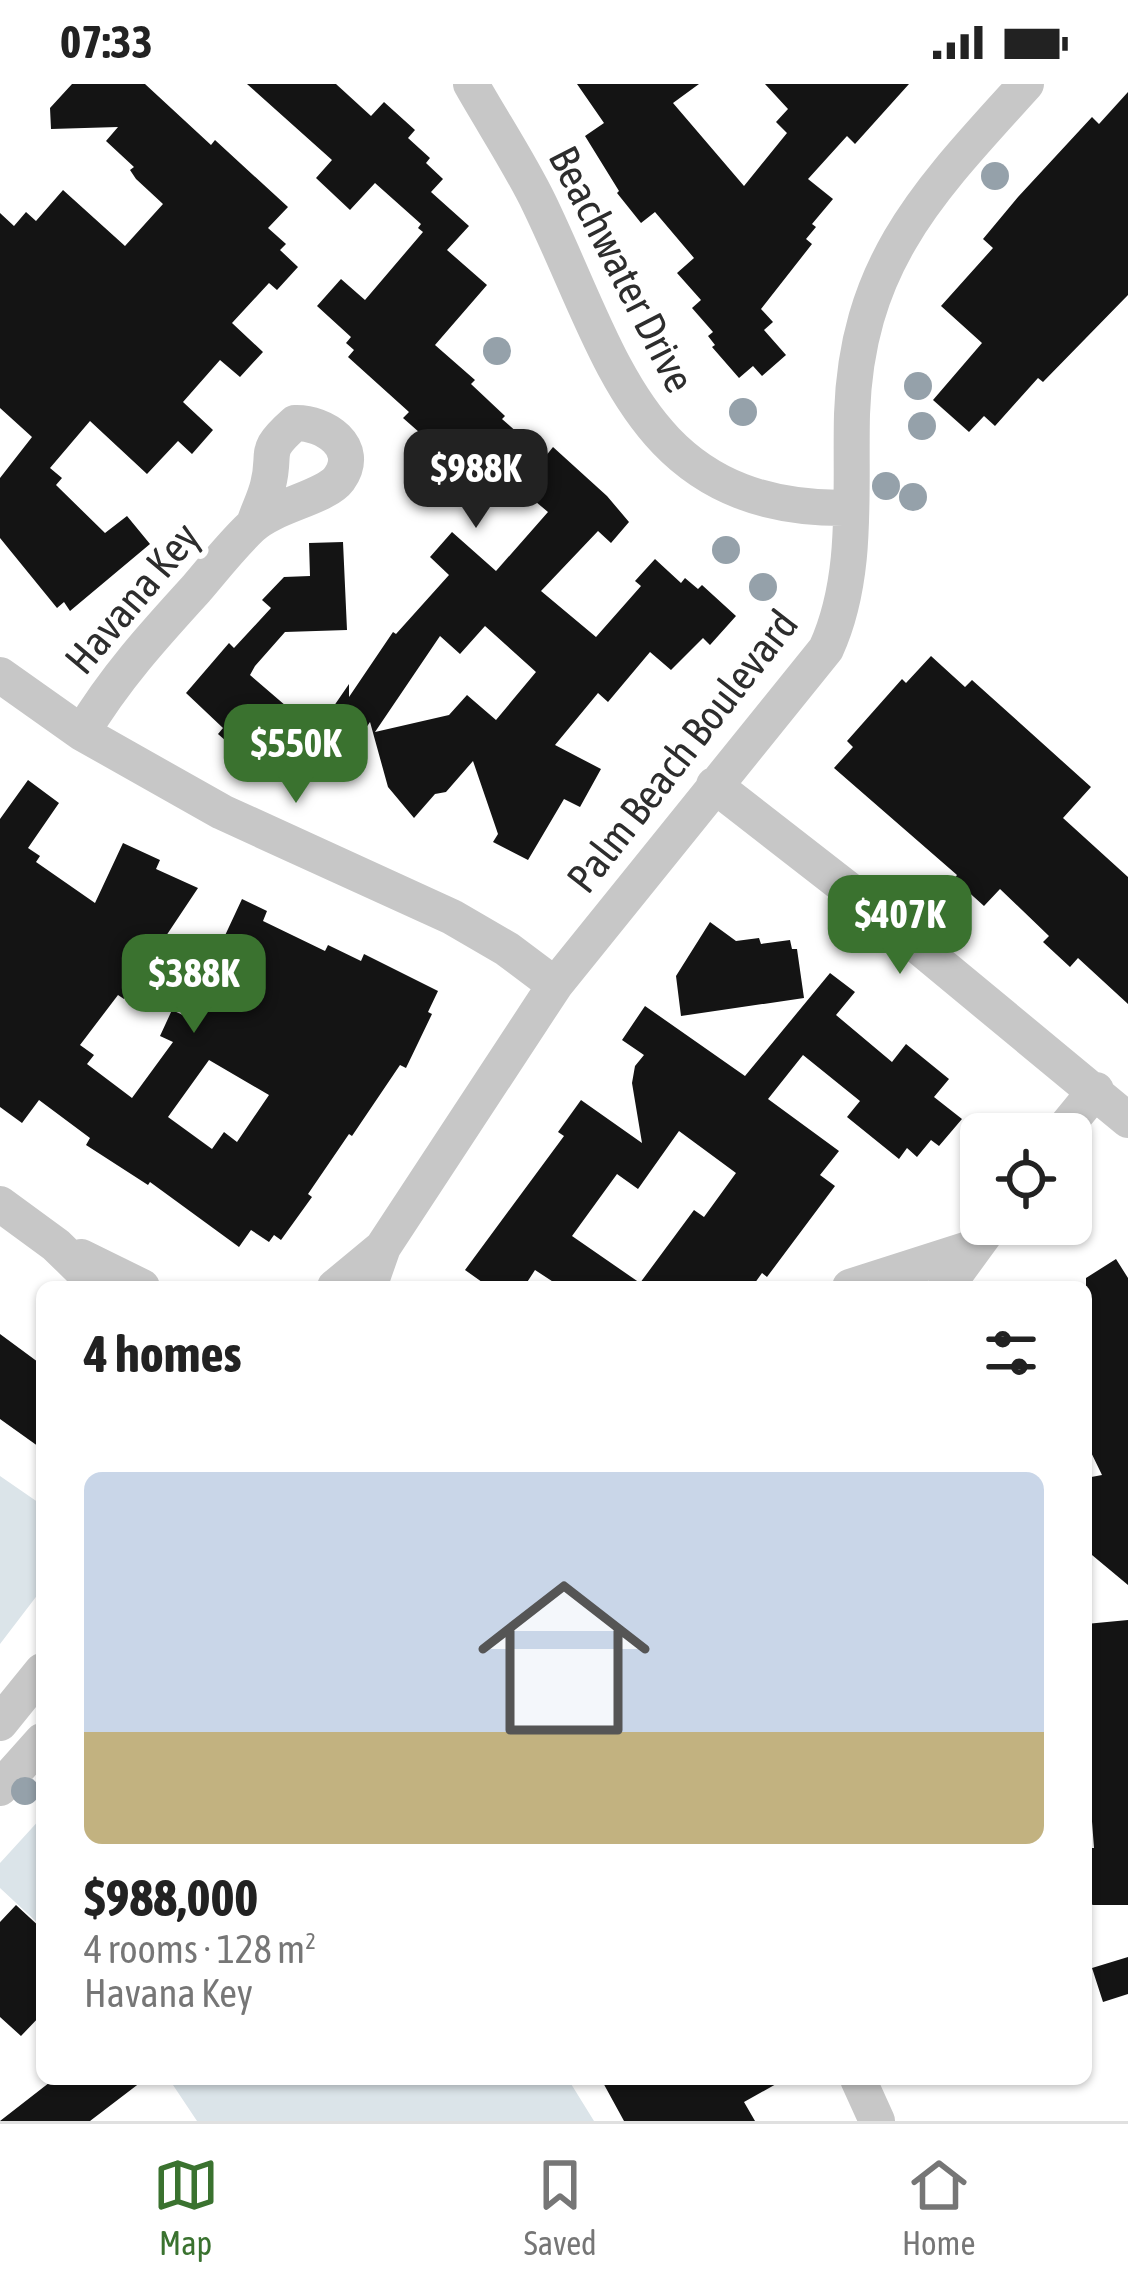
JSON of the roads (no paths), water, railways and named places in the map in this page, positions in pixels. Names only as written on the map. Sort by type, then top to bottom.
[{"type":"street","name":"Beachwater Drive","points":[[471,84],[537,199],[601,340],[630,398],[648,422],[697,468],[754,499],[789,507],[851,508]]},
{"type":"street","name":"Palm Beach Boulevard","points":[[371,1281],[383,1246],[555,986],[826,649],[841,617],[851,508],[852,408],[865,316],[900,234],[1026,84]]},
{"type":"street","name":"Havana Key","points":[[82,733],[112,682],[254,524]]},
{"type":"street","points":[[0,675],[82,733],[222,812],[452,916],[555,986]]},
{"type":"street","points":[[714,784],[1128,1120]]},
{"type":"street","points":[[1077,1113],[1096,1090]]},
{"type":"street","points":[[0,1204],[56,1245],[93,1281]]},
{"type":"street","points":[[865,1281],[960,1244]]},
{"type":"street","points":[[56,1245],[130,1281]]},
{"type":"street","points":[[950,1281],[976,1245]]},
{"type":"street","name":"Palm Beach Boulevard","points":[[342,1281],[383,1246]]},
{"type":"street","points":[[0,1723],[36,1678]]},
{"type":"street","points":[[0,1788],[36,1748]]},
{"type":"street","points":[[861,2085],[877,2121]]}]
